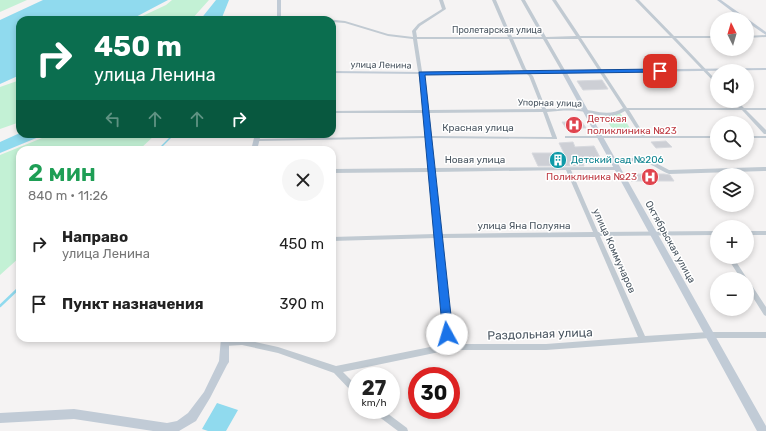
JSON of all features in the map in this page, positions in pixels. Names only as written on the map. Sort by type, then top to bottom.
[{"type":"street","points":[[279,0],[279,16]]},
{"type":"street","points":[[441,0],[444,9],[416,28],[414,31],[417,38],[429,137],[448,348]]},
{"type":"street","points":[[494,0],[524,69],[531,76],[543,110]]},
{"type":"street","name":"Октябрьская улица","points":[[523,0],[655,234],[762,431]]},
{"type":"street","points":[[554,0],[644,137]]},
{"type":"street","points":[[637,0],[710,75]]},
{"type":"street","points":[[719,0],[735,12]]},
{"type":"street","name":"Пролетарская улица","points":[[336,21],[346,22],[388,35],[417,38],[510,39],[710,37]]},
{"type":"street","points":[[754,26],[766,35]]},
{"type":"street","points":[[754,36],[766,35]]},
{"type":"street","name":"улица Ленина","points":[[336,72],[564,72],[766,69]]},
{"type":"street","name":"Упорная улица","points":[[336,112],[543,110],[585,111],[596,114],[617,113],[625,109],[766,109]]},
{"type":"street","points":[[743,109],[766,133]]},
{"type":"street","name":"Красная улица","points":[[336,137],[555,138],[543,110]]},
{"type":"street","points":[[567,137],[710,137]]},
{"type":"street","points":[[754,137],[766,137]]},
{"type":"street","points":[[613,159],[641,160],[654,164],[660,170],[669,172],[766,170]]},
{"type":"street","name":"Новая улица","points":[[336,171],[618,168]]},
{"type":"street","name":"улица Коммунаров","points":[[568,169],[598,234],[643,340]]},
{"type":"street","points":[[754,233],[766,233]]},
{"type":"street","name":"улица Яна Полуяна","points":[[336,239],[437,236],[710,234]]},
{"type":"street","points":[[754,294],[766,312]]},
{"type":"street","name":"Раздольная улица","points":[[336,370],[448,348],[546,347],[710,335],[766,335]]},
{"type":"street","points":[[0,418],[74,414],[167,428],[179,426],[192,416],[207,395],[224,362],[225,342]]},
{"type":"street","points":[[242,342],[278,350],[336,370],[348,382]]},
{"type":"street","points":[[389,419],[404,431]]},
{"type":"green space","points":[[0,0],[27,0],[0,12]]},
{"type":"green space","points":[[172,0],[209,0],[195,16],[143,16],[166,5]]},
{"type":"green space","points":[[16,81],[16,123],[0,129],[0,87]]},
{"type":"green space","points":[[620,113],[634,134],[616,135],[603,114]]},
{"type":"green space","points":[[42,138],[152,138],[143,146],[22,146]]},
{"type":"green space","points":[[16,149],[16,261],[0,275],[0,155]]},
{"type":"water","points":[[43,0],[168,0],[138,16],[16,16],[16,77],[0,84],[0,20]]},
{"type":"water","points":[[216,0],[229,0],[223,16],[203,16]]},
{"type":"water","points":[[16,135],[16,138],[36,138],[0,153],[0,142]]},
{"type":"water","points":[[217,403],[238,410],[226,431],[208,431],[202,429]]},
{"type":"building","points":[[602,80],[608,89],[583,90],[577,81]]},
{"type":"building","name":"Детская поликлиника №23","points":[[562,122],[582,122],[586,128],[566,128]]},
{"type":"building","points":[[666,141],[672,147],[656,148],[651,142]]},
{"type":"building","name":"Детский сад №206","points":[[573,142],[575,147],[594,146],[603,163],[583,163],[584,166],[538,166],[532,153],[564,153],[559,143]]},
{"type":"building","name":"Поликлиника №23","points":[[627,174],[664,174],[670,175],[674,181],[631,181]]},
{"type":"waterway","points":[[162,146],[170,138]]},
{"type":"waterway","points":[[0,306],[16,291]]},
{"type":"place","name":"Детская поликлиника №23","points":[[574,125]]},
{"type":"place","name":"Детский сад №206","points":[[558,160]]},
{"type":"place","name":"Поликлиника №23","points":[[650,177]]},
{"type":"route","points":[[447,334],[429,137],[421,73],[660,71]]}]
